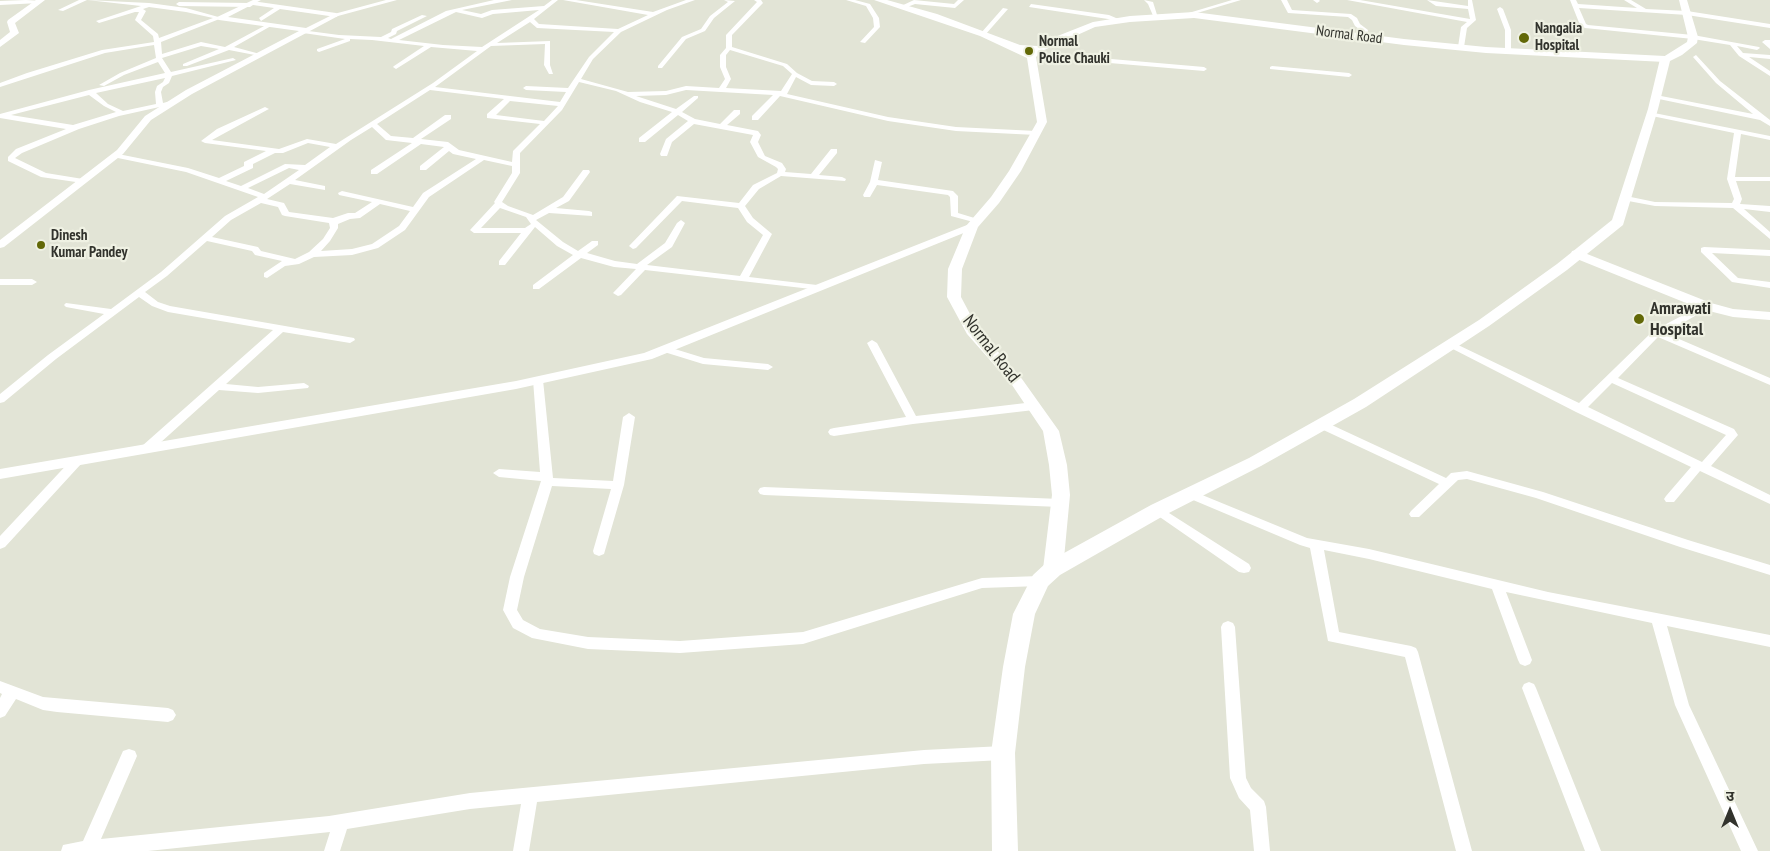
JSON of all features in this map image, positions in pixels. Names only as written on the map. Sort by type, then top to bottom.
[{"type":"main road","points":[[0,44],[15,32],[11,22],[41,0]]},
{"type":"main road","points":[[881,0],[1035,53]]},
{"type":"main road","points":[[1005,851],[1003,753],[1014,667],[1024,614],[1046,575],[1158,510],[1254,462],[1360,403],[1484,322],[1562,267],[1618,222],[1654,105],[1665,59],[1679,53],[1692,43],[1685,7]]},
{"type":"main road","name":"Normal Road","points":[[1046,575],[1060,503],[1058,465],[1051,430],[1017,382],[972,331],[954,297],[955,269],[975,223],[995,200],[1015,171],[1042,122],[1035,53],[1058,38],[1093,25],[1185,15],[1508,52],[1665,59]]},
{"type":"main road","points":[[1577,254],[1706,306],[1733,313],[1770,316]]},
{"type":"street","points":[[0,3],[41,0]]},
{"type":"street","points":[[61,10],[84,0]]},
{"type":"street","points":[[90,0],[149,5]]},
{"type":"street","points":[[0,245],[116,155],[148,118],[304,30],[336,15],[394,0]]},
{"type":"street","points":[[391,41],[454,10],[509,0]]},
{"type":"street","points":[[0,400],[52,357],[139,292],[228,218],[262,199],[337,146],[429,88],[555,0]]},
{"type":"street","points":[[566,0],[652,14]]},
{"type":"street","points":[[531,224],[529,215],[504,208],[498,202],[516,173],[516,153],[560,109],[591,58],[619,31],[652,14],[692,0]]},
{"type":"street","points":[[660,67],[684,38],[703,30],[712,17],[733,1],[727,0]]},
{"type":"street","points":[[722,89],[728,79],[723,67],[723,55],[729,48],[729,35],[761,2],[758,0]]},
{"type":"street","points":[[849,0],[868,5],[876,18],[877,27],[863,42]]},
{"type":"street","points":[[902,7],[914,2],[930,2],[955,6],[961,0]]},
{"type":"street","points":[[1026,13],[1036,0]]},
{"type":"street","points":[[1051,9],[1058,0]]},
{"type":"street","points":[[1147,0],[1151,3],[1156,17]]},
{"type":"street","points":[[1185,15],[1238,0]]},
{"type":"street","points":[[1284,0],[1290,12],[1349,15],[1355,19],[1357,25],[1365,30],[1364,37]]},
{"type":"street","points":[[1381,0],[1472,19]]},
{"type":"street","points":[[1430,0],[1436,4],[1471,8]]},
{"type":"street","points":[[1627,0],[1646,11]]},
{"type":"street","points":[[492,12],[500,1]]},
{"type":"street","points":[[1349,15],[1353,1],[1472,19]]},
{"type":"street","points":[[1470,1],[1472,19]]},
{"type":"street","points":[[171,8],[181,2],[253,3],[336,15]]},
{"type":"street","points":[[380,40],[394,33],[394,30],[456,2]]},
{"type":"street","points":[[135,10],[142,11],[158,3]]},
{"type":"street","points":[[99,21],[158,3],[171,8],[219,18],[304,30],[338,37],[430,45],[486,47],[507,43],[548,42],[547,64],[550,73]]},
{"type":"street","points":[[0,85],[29,74],[108,50],[158,42],[253,3]]},
{"type":"street","points":[[1757,48],[1692,37],[1587,27],[1583,25],[1574,3],[1646,11],[1685,7],[1770,26]]},
{"type":"street","points":[[1031,6],[1109,17],[1120,21]]},
{"type":"street","points":[[261,19],[279,7]]},
{"type":"street","points":[[454,10],[482,16],[492,12],[545,8]]},
{"type":"street","points":[[983,34],[1005,9]]},
{"type":"street","points":[[1500,9],[1508,30],[1508,52]]},
{"type":"street","points":[[142,11],[138,20],[156,35],[159,58],[169,74]]},
{"type":"street","points":[[530,18],[538,26],[619,31]]},
{"type":"street","points":[[1461,47],[1464,27],[1472,19]]},
{"type":"street","points":[[185,65],[227,48],[268,26]]},
{"type":"street","points":[[319,50],[355,37]]},
{"type":"street","points":[[1770,42],[1765,42],[1770,48]]},
{"type":"street","points":[[89,92],[118,76],[159,58],[201,44],[258,55]]},
{"type":"street","points":[[1732,44],[1741,55],[1770,74]]},
{"type":"street","points":[[396,67],[430,45]]},
{"type":"street","points":[[729,48],[785,65],[795,74],[811,83],[834,84]]},
{"type":"street","points":[[1083,55],[1086,59],[1204,69]]},
{"type":"street","points":[[1741,55],[1770,57]]},
{"type":"street","points":[[1696,57],[1718,82],[1770,124]]},
{"type":"street","points":[[1,116],[89,92],[233,60]]},
{"type":"street","points":[[1272,68],[1349,75]]},
{"type":"street","points":[[160,106],[158,92],[160,86],[166,83],[169,74]]},
{"type":"street","points":[[755,118],[781,94],[795,74]]},
{"type":"street","points":[[577,80],[678,112],[692,121],[755,133],[757,135],[754,142],[762,157],[781,166],[782,171],[780,174]]},
{"type":"street","points":[[429,88],[562,104]]},
{"type":"street","points":[[526,88],[570,90]]},
{"type":"street","points":[[626,94],[666,93],[682,88],[745,90],[781,94],[848,110],[956,129],[1036,133]]},
{"type":"street","points":[[736,100],[745,90]]},
{"type":"street","points":[[89,92],[106,105],[123,113]]},
{"type":"street","points":[[642,140],[658,125],[678,112],[696,96]]},
{"type":"street","points":[[508,99],[490,116],[546,123]]},
{"type":"street","points":[[83,181],[44,175],[11,159],[19,151],[76,128],[123,113],[171,104]]},
{"type":"street","points":[[1654,105],[1763,118]]},
{"type":"street","points":[[1654,105],[1738,131],[1770,138]]},
{"type":"street","points":[[265,109],[220,131],[205,141],[284,151],[307,141],[337,146]]},
{"type":"street","points":[[722,126],[737,112]]},
{"type":"street","points":[[1,116],[76,128]]},
{"type":"street","points":[[374,172],[448,117]]},
{"type":"street","points":[[664,154],[669,141],[692,121]]},
{"type":"street","points":[[373,124],[389,138],[446,144],[456,152],[516,165]]},
{"type":"street","points":[[1735,206],[1738,199],[1732,179],[1738,131]]},
{"type":"street","points":[[423,168],[449,147]]},
{"type":"street","points":[[219,181],[250,166],[247,164],[274,150]]},
{"type":"street","points":[[814,176],[834,151]]},
{"type":"street","points":[[116,155],[182,168],[241,189],[262,199],[281,204],[285,213],[288,214],[339,221],[348,216],[357,216],[378,202]]},
{"type":"street","points":[[312,254],[352,252],[371,247],[400,230],[431,192],[482,158]]},
{"type":"street","points":[[867,195],[874,182],[878,162]]},
{"type":"street","points":[[241,189],[288,166],[308,168]]},
{"type":"street","points":[[502,263],[531,224],[568,197],[586,172]]},
{"type":"street","points":[[741,206],[756,187],[780,174],[842,178]]},
{"type":"street","points":[[1732,179],[1770,179]]},
{"type":"street","points":[[289,181],[322,188]]},
{"type":"street","points":[[874,182],[950,193],[954,196],[954,214],[975,223]]},
{"type":"street","points":[[342,193],[415,210]]},
{"type":"street","points":[[632,246],[680,198],[741,206],[750,220],[768,234],[742,280]]},
{"type":"street","points":[[1626,198],[1655,204],[1770,209]]},
{"type":"street","points":[[500,204],[474,230],[531,224],[543,228],[560,244],[580,254],[614,264],[817,288]]},
{"type":"street","points":[[1735,206],[1770,236]]},
{"type":"street","points":[[549,210],[589,214]]},
{"type":"street","points":[[267,275],[280,265],[296,262],[312,254],[334,228],[332,221]]},
{"type":"street","points":[[618,293],[641,267],[670,245],[681,223]]},
{"type":"street","points":[[0,474],[538,380],[648,356],[975,223]]},
{"type":"street","points":[[206,238],[255,249],[258,253],[296,262]]},
{"type":"street","points":[[536,287],[594,243]]},
{"type":"street","points":[[1770,253],[1704,250],[1735,280],[1770,285]]},
{"type":"street","points":[[0,282],[32,282]]},
{"type":"street","points":[[139,292],[155,304],[168,309],[350,340]]},
{"type":"street","points":[[69,305],[113,312]]},
{"type":"street","points":[[1580,409],[1658,334],[1706,306]]},
{"type":"street","points":[[146,449],[280,329]]},
{"type":"street","points":[[1658,334],[1770,382]]},
{"type":"street","points":[[872,343],[913,420]]},
{"type":"street","points":[[1450,345],[1770,500]]},
{"type":"street","points":[[665,349],[703,361],[768,367]]},
{"type":"street","points":[[1611,379],[1730,432],[1732,435],[1670,499]]},
{"type":"street","points":[[538,380],[547,480],[516,577],[510,610],[518,624],[537,634],[588,642],[680,647],[803,638],[982,583],[1046,575]]},
{"type":"street","points":[[216,386],[258,390],[304,386]]},
{"type":"street","points":[[834,432],[913,420],[1034,406]]},
{"type":"street","points":[[599,551],[618,485],[629,417]]},
{"type":"street","points":[[1321,424],[1447,483]]},
{"type":"street","points":[[0,544],[77,461]]},
{"type":"street","points":[[499,473],[547,480],[618,485]]},
{"type":"street","points":[[1415,514],[1456,476],[1467,475],[1539,495],[1685,544],[1770,570]]},
{"type":"street","points":[[764,491],[1060,503]]},
{"type":"street","points":[[1190,494],[1305,542],[1370,554],[1548,597],[1770,641]]},
{"type":"street","points":[[1158,510],[1244,568]]},
{"type":"street","points":[[1316,544],[1333,637],[1411,652],[1464,851]]},
{"type":"street","points":[[1497,585],[1525,660]]},
{"type":"street","points":[[1658,619],[1682,704],[1750,851]]},
{"type":"street","points":[[1228,627],[1238,778],[1245,793],[1258,807],[1262,851]]},
{"type":"street","points":[[1529,688],[1594,851]]},
{"type":"street","points":[[0,711],[6,689],[43,703],[168,715]]},
{"type":"street","points":[[69,851],[341,822],[470,801],[924,757],[1003,753]]},
{"type":"street","points":[[88,849],[129,756]]},
{"type":"street","points":[[521,851],[530,796]]},
{"type":"street","points":[[332,851],[341,822]]},
{"type":"place","name":"Nangalia Hospital","points":[[1524,38]]},
{"type":"place","name":"Normal Police Chauki","points":[[1029,51]]},
{"type":"place","name":"Dinesh Kumar Pandey","points":[[41,245]]},
{"type":"place","name":"Amrawati Hospital","points":[[1639,319]]}]
